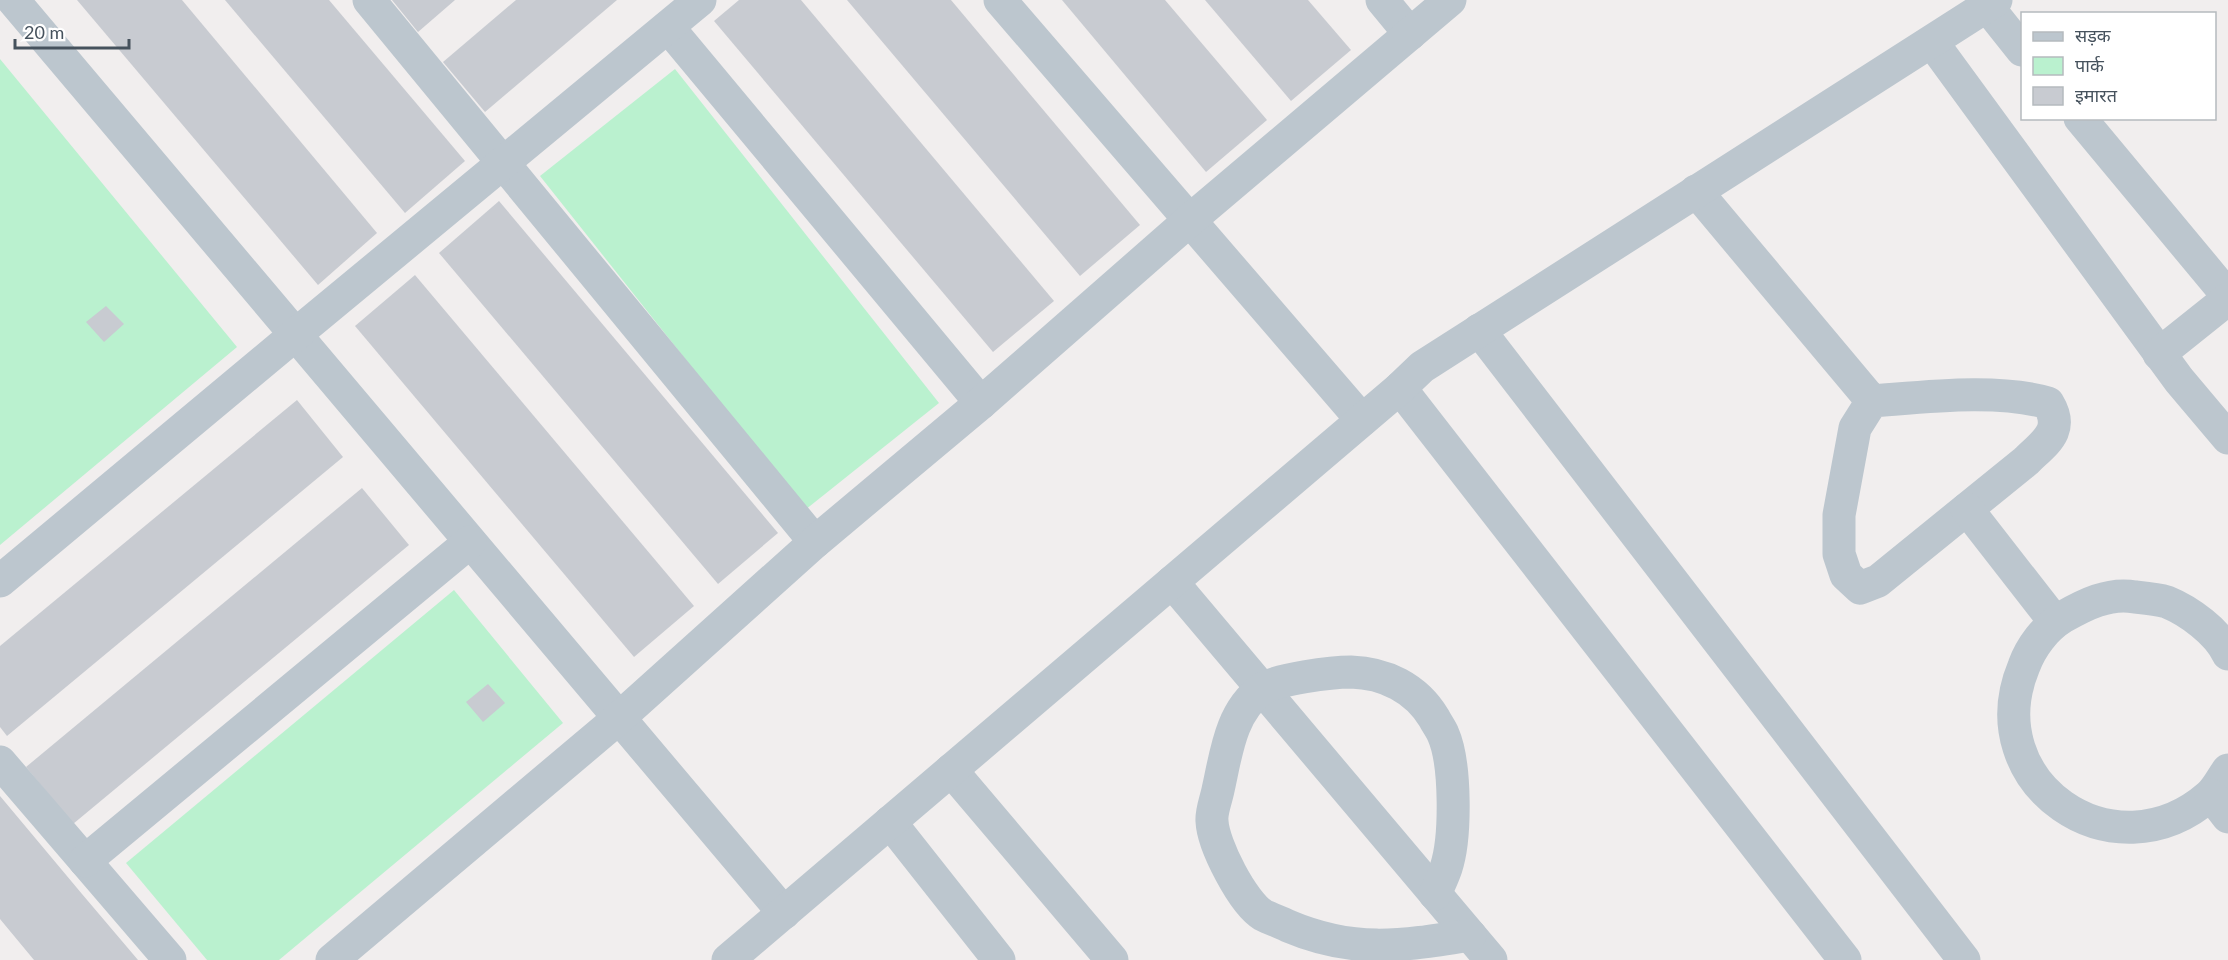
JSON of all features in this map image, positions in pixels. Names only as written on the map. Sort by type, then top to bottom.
[{"type":"street","points":[[13,0],[784,913]]},
{"type":"street","points":[[369,0],[504,161],[815,542]]},
{"type":"street","points":[[0,581],[700,0]]},
{"type":"street","points":[[1000,0],[1362,420]]},
{"type":"street","points":[[1382,0],[1410,34]]},
{"type":"street","points":[[332,960],[618,718],[815,542],[981,403],[1190,220],[1450,0]]},
{"type":"street","points":[[728,960],[1422,367],[1991,3],[2021,48]]},
{"type":"street","points":[[668,27],[981,403]]},
{"type":"street","points":[[1932,42],[2159,354],[2228,438]]},
{"type":"street","points":[[2082,120],[2228,298],[2159,354]]},
{"type":"street","points":[[1696,191],[1872,401]]},
{"type":"street","points":[[1479,330],[1964,960]]},
{"type":"street","points":[[1400,388],[1845,960]]},
{"type":"street","points":[[1925,397],[2028,397],[2048,403],[2055,415],[2056,425],[2047,440],[2026,461],[1878,581],[1860,588],[1846,574],[1839,554],[1839,515],[1855,428],[1872,401],[1925,397]]},
{"type":"street","points":[[1967,509],[2055,622]]},
{"type":"street","points":[[85,861],[470,542]]},
{"type":"street","points":[[1172,582],[1491,960]]},
{"type":"street","points":[[2222,794],[2180,817],[2144,828],[2107,826],[2072,814],[2043,790],[2022,759],[2013,722],[2016,685],[2030,650],[2055,622],[2089,602],[2127,595],[2166,602],[2200,620],[2228,654]]},
{"type":"street","points":[[1435,894],[1446,867],[1451,832],[1452,782],[1450,760],[1443,734],[1431,714],[1400,684],[1382,676],[1340,672],[1292,680],[1263,688],[1242,710],[1229,740],[1212,821],[1229,872],[1243,894],[1261,914],[1299,931],[1337,943],[1381,946],[1470,935]]},
{"type":"street","points":[[0,762],[170,960]]},
{"type":"street","points":[[951,770],[1112,960]]},
{"type":"street","points":[[891,822],[999,960]]},
{"type":"green space","points":[[0,59],[237,347],[0,545]]},
{"type":"green space","points":[[675,69],[939,403],[805,510],[540,176]]},
{"type":"green space","points":[[454,590],[563,723],[279,960],[207,960],[126,863]]},
{"type":"building","points":[[77,0],[182,0],[377,233],[318,285]]},
{"type":"building","points":[[225,0],[329,0],[465,161],[405,213]]},
{"type":"building","points":[[392,0],[455,0],[418,32]]},
{"type":"building","points":[[516,0],[617,0],[485,112],[443,62]]},
{"type":"building","points":[[739,0],[801,0],[1054,301],[993,352],[714,21]]},
{"type":"building","points":[[847,0],[951,0],[1140,225],[1080,276]]},
{"type":"building","points":[[1062,0],[1165,0],[1267,120],[1206,172]]},
{"type":"building","points":[[1205,0],[1308,0],[1351,50],[1291,101]]},
{"type":"building","points":[[499,201],[778,533],[718,584],[439,253]]},
{"type":"building","points":[[415,275],[694,606],[634,657],[355,326]]},
{"type":"building","points":[[106,306],[124,324],[104,342],[86,322]]},
{"type":"building","points":[[297,400],[343,457],[7,736],[0,727],[0,646]]},
{"type":"building","points":[[362,488],[409,545],[73,824],[26,767]]},
{"type":"building","points":[[488,684],[505,703],[483,722],[466,702]]},
{"type":"building","points":[[0,796],[138,960],[34,960],[0,919]]}]
